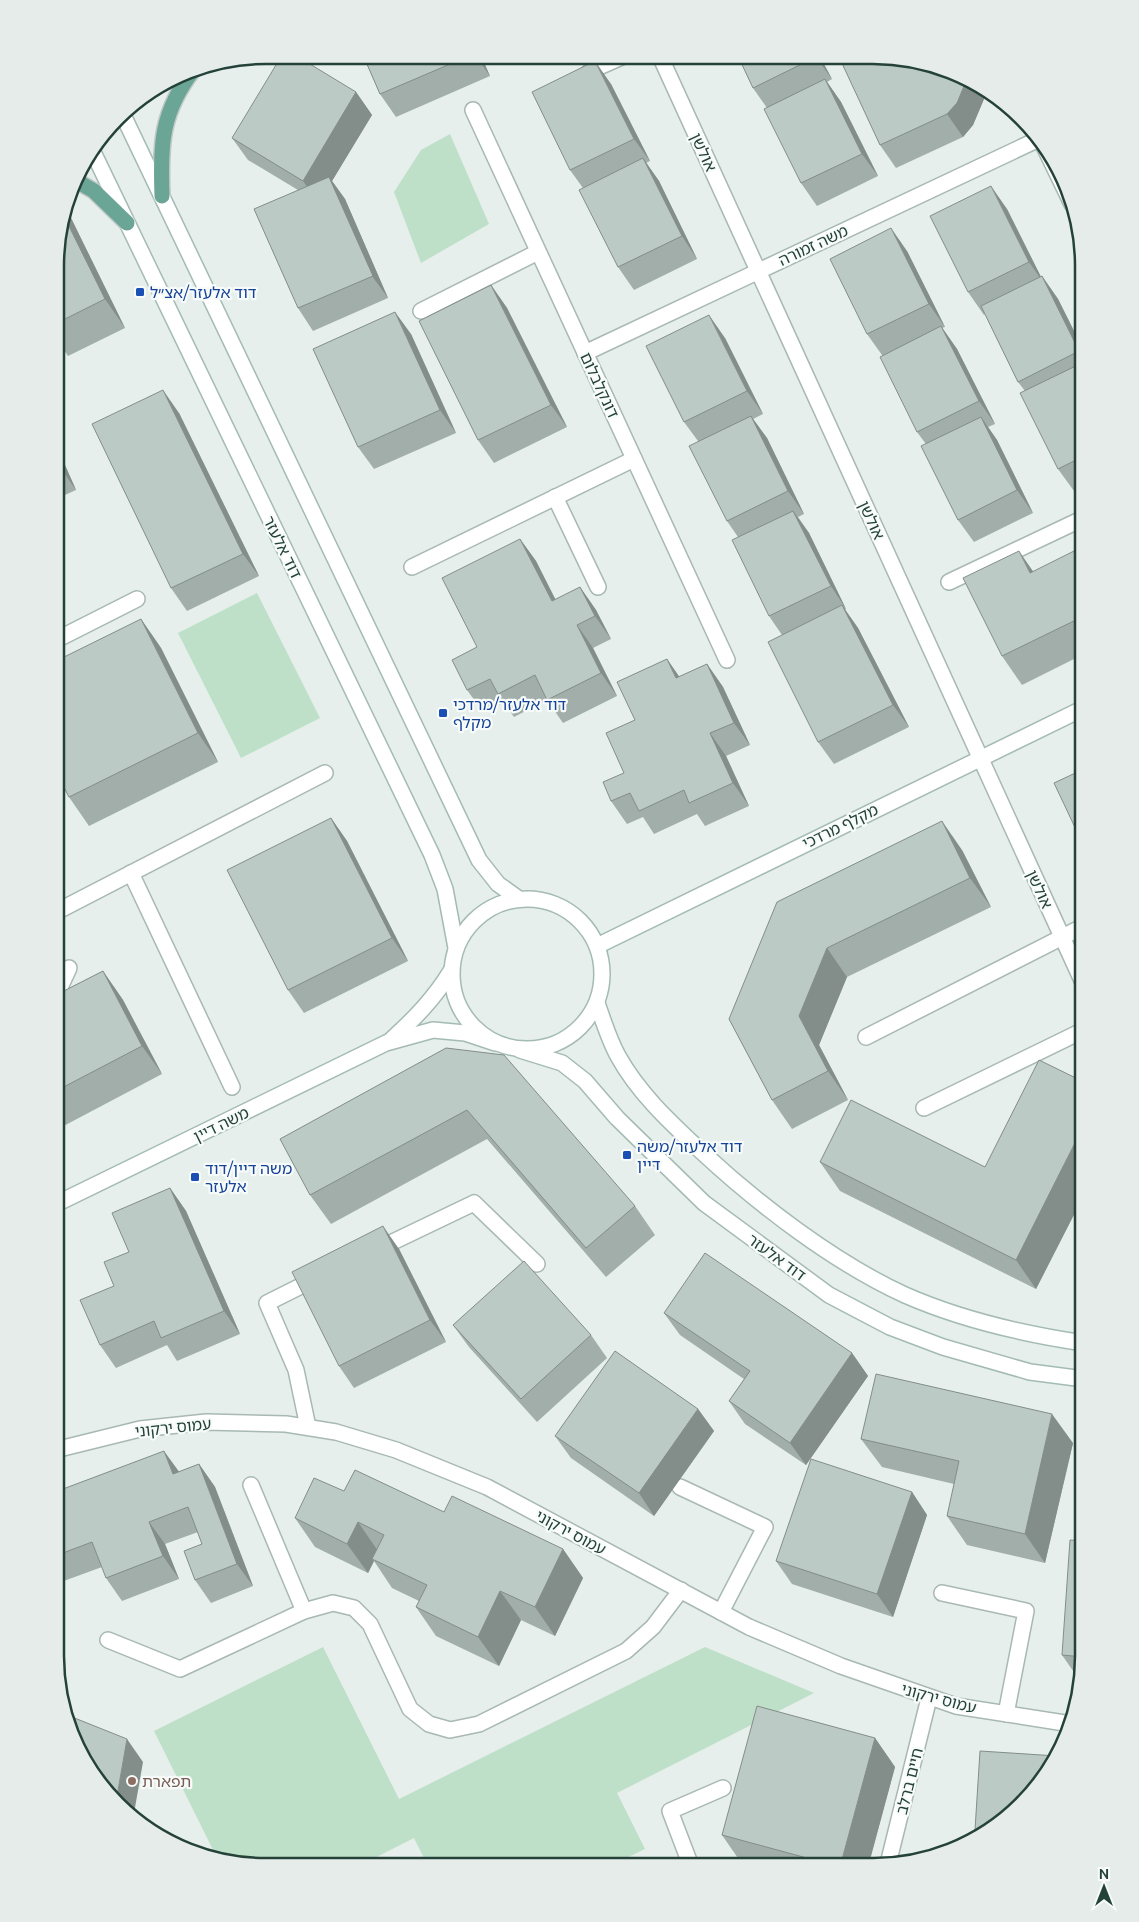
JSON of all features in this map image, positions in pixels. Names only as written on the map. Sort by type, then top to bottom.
[{"type":"main road","points":[[162,196],[160,153],[168,114],[186,81]]},
{"type":"main road","points":[[81,184],[94,191],[127,223]]},
{"type":"street","points":[[590,71],[606,64]]},
{"type":"street","name":"אולשן","points":[[664,64],[1075,965]]},
{"type":"street","name":"דונקלבלום","points":[[473,110],[726,660]]},
{"type":"street","points":[[126,121],[479,860],[498,884],[519,899]]},
{"type":"street","name":"משה זמורה","points":[[585,353],[1032,142]]},
{"type":"street","name":"דוד אלעזר","points":[[96,158],[432,855],[445,890],[456,948]]},
{"type":"street","points":[[420,311],[538,252]]},
{"type":"street","points":[[412,566],[634,459]]},
{"type":"street","points":[[555,497],[598,587]]},
{"type":"street","points":[[949,582],[1075,522]]},
{"type":"street","points":[[64,636],[137,599]]},
{"type":"street","name":"מקלף מרדכי","points":[[597,946],[980,757],[1075,712]]},
{"type":"street","points":[[64,908],[325,773]]},
{"type":"street","points":[[131,873],[232,1087]]},
{"type":"street","points":[[519,899],[543,901],[566,910],[584,925],[597,946],[602,965],[602,984],[597,1003],[584,1024],[566,1039],[544,1048],[520,1050],[495,1043],[476,1031],[462,1014],[453,993],[451,971],[456,948],[466,930],[480,915],[499,904],[519,899]]},
{"type":"street","points":[[866,1036],[1075,930]]},
{"type":"street","points":[[64,979],[69,968]]},
{"type":"street","name":"משה דיין","points":[[386,1044],[416,1018],[437,995],[451,971]]},
{"type":"street","points":[[597,1003],[617,1055],[643,1094],[728,1176],[848,1265],[905,1294],[954,1314],[1038,1336],[1075,1342]]},
{"type":"street","name":"משה דיין","points":[[64,1200],[386,1044],[433,1030],[466,1032],[495,1043]]},
{"type":"street","points":[[924,1108],[1075,1034]]},
{"type":"street","name":"דוד אלעזר","points":[[520,1050],[562,1063],[585,1081],[617,1118],[704,1203],[829,1295],[890,1327],[943,1347],[1030,1372],[1075,1378]]},
{"type":"street","points":[[366,1255],[474,1203],[537,1264]]},
{"type":"street","points":[[308,1427],[296,1370],[267,1303],[330,1272]]},
{"type":"street","name":"עמוס ירקוני","points":[[64,1448],[140,1429],[206,1422],[286,1424],[336,1432],[396,1450],[487,1487],[749,1627],[841,1666],[956,1706],[1064,1723]]},
{"type":"street","points":[[251,1485],[304,1611]]},
{"type":"street","points":[[680,1487],[765,1527],[721,1612]]},
{"type":"street","points":[[108,1640],[180,1669],[304,1611],[333,1603],[354,1608],[370,1624],[410,1709],[429,1724],[450,1730],[479,1724],[626,1651],[654,1627],[681,1590]]},
{"type":"street","points":[[942,1593],[1026,1611],[1006,1714]]},
{"type":"street","name":"חיים ברלב","points":[[890,1858],[929,1698]]},
{"type":"street","points":[[688,1858],[670,1811],[723,1788]]},
{"type":"green space","points":[[450,134],[489,224],[421,263],[394,192],[421,150]]},
{"type":"green space","points":[[257,593],[320,718],[241,758],[178,633]]},
{"type":"green space","points":[[323,1647],[399,1799],[705,1647],[814,1693],[617,1793],[645,1849],[626,1858],[424,1858],[414,1838],[375,1858],[253,1858],[213,1851],[154,1731]]},
{"type":"building","points":[[277,64],[310,64],[356,92],[303,181],[232,138]]},
{"type":"building","points":[[367,64],[450,64],[380,94]]},
{"type":"building","points":[[589,64],[596,64],[634,139],[570,170],[532,92]]},
{"type":"building","points":[[742,64],[802,64],[753,88]]},
{"type":"building","points":[[842,64],[899,65],[938,74],[964,86],[957,103],[947,114],[880,145]]},
{"type":"building","points":[[825,79],[862,154],[801,183],[764,109]]},
{"type":"building","points":[[643,158],[682,236],[618,267],[579,190]]},
{"type":"building","points":[[329,177],[373,276],[298,308],[254,209]]},
{"type":"building","points":[[991,186],[1029,262],[968,292],[930,216]]},
{"type":"building","points":[[68,225],[105,299],[64,320],[64,253]]},
{"type":"building","points":[[891,228],[929,304],[867,334],[830,259]]},
{"type":"building","points":[[1042,276],[1075,343],[1075,353],[1018,382],[981,306]]},
{"type":"building","points":[[491,285],[551,405],[478,440],[419,321]]},
{"type":"building","points":[[395,312],[440,410],[358,447],[313,349]]},
{"type":"building","points":[[709,315],[747,391],[684,422],[646,346]]},
{"type":"building","points":[[941,326],[979,401],[917,432],[880,357]]},
{"type":"building","points":[[1075,366],[1075,460],[1058,469],[1020,393]]},
{"type":"building","points":[[163,390],[243,554],[171,588],[92,424]]},
{"type":"building","points":[[751,416],[788,491],[727,521],[689,446]]},
{"type":"building","points":[[981,417],[1017,490],[958,520],[921,446]]},
{"type":"building","points":[[793,511],[831,586],[769,616],[732,540]]},
{"type":"building","points":[[520,539],[552,601],[580,587],[595,616],[577,625],[601,673],[547,700],[535,675],[498,694],[490,679],[467,690],[452,660],[477,647],[442,578]]},
{"type":"building","points":[[1075,550],[1075,620],[1002,656],[963,578],[1019,551],[1030,573]]},
{"type":"building","points":[[842,605],[893,705],[818,742],[768,642]]},
{"type":"building","points":[[141,619],[198,733],[69,797],[64,787],[64,657]]},
{"type":"building","points":[[667,659],[676,678],[707,664],[734,723],[710,733],[733,783],[689,803],[684,790],[639,811],[630,793],[611,801],[603,782],[624,773],[606,733],[635,720],[617,682]]},
{"type":"building","points":[[1075,773],[1075,827],[1054,783]]},
{"type":"building","points":[[331,818],[392,938],[288,990],[227,870]]},
{"type":"building","points":[[942,821],[970,878],[827,948],[799,1016],[828,1071],[772,1100],[729,1019],[777,902]]},
{"type":"building","points":[[103,971],[142,1046],[64,1087],[64,991]]},
{"type":"building","points":[[446,1048],[504,1055],[635,1206],[586,1248],[467,1110],[310,1195],[280,1139]]},
{"type":"building","points":[[1039,1060],[1075,1078],[1075,1143],[1016,1260],[820,1162],[851,1100],[985,1167]]},
{"type":"building","points":[[170,1188],[224,1311],[161,1338],[154,1321],[100,1345],[80,1300],[114,1286],[104,1262],[129,1252],[112,1213]]},
{"type":"building","points":[[383,1226],[430,1320],[339,1366],[292,1272]]},
{"type":"building","points":[[705,1253],[852,1353],[790,1443],[729,1401],[750,1371],[664,1313]]},
{"type":"building","points":[[524,1261],[591,1335],[521,1399],[453,1325]]},
{"type":"building","points":[[615,1351],[698,1409],[639,1493],[555,1436]]},
{"type":"building","points":[[876,1374],[1052,1414],[1025,1534],[947,1516],[959,1461],[861,1439]]},
{"type":"building","points":[[164,1451],[173,1474],[199,1464],[237,1564],[195,1580],[184,1551],[202,1544],[188,1507],[149,1522],[163,1556],[106,1578],[92,1542],[64,1553],[64,1489]]},
{"type":"building","points":[[811,1459],[912,1492],[877,1594],[776,1561]]},
{"type":"building","points":[[355,1470],[444,1512],[452,1496],[563,1549],[535,1607],[500,1591],[478,1637],[416,1607],[427,1585],[372,1559],[384,1535],[358,1522],[347,1544],[295,1518],[314,1478],[344,1491]]},
{"type":"building","points":[[1070,1540],[1075,1540],[1075,1656],[1062,1655]]},
{"type":"building","points":[[757,1706],[875,1738],[842,1858],[807,1858],[722,1835]]},
{"type":"building","points":[[73,1717],[127,1739],[118,1793],[91,1757]]},
{"type":"building","points":[[980,1751],[1049,1755],[1033,1779],[1016,1799],[975,1830]]},
{"type":"place","name":"דוד אלעזר/אצ״ל","points":[[140,292]]},
{"type":"place","name":"דוד אלעזר/מרדכי מקלף","points":[[443,713]]},
{"type":"place","name":"דוד אלעזר/משה דיין","points":[[627,1155]]},
{"type":"place","name":"משה דיין/דוד אלעזר","points":[[195,1177]]},
{"type":"place","name":"תפארת","points":[[132,1781]]}]
